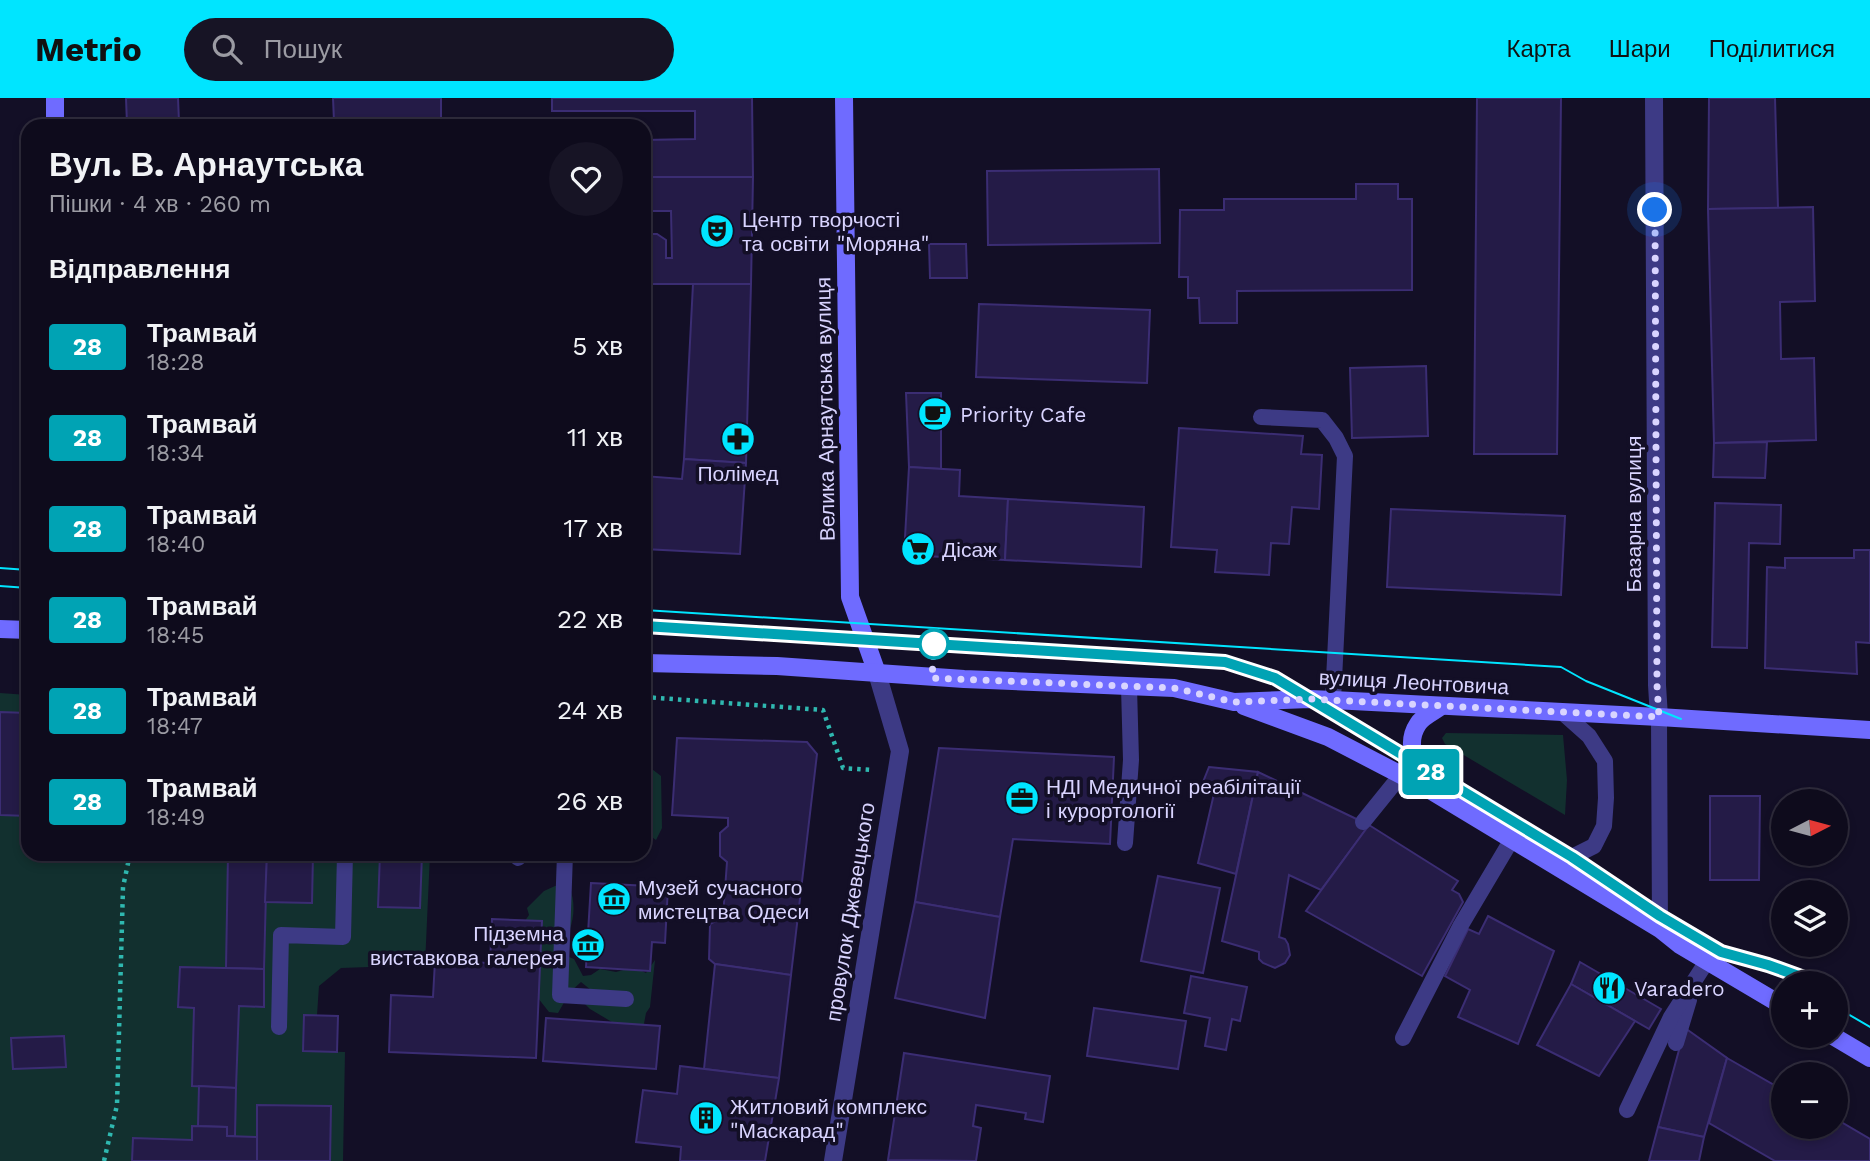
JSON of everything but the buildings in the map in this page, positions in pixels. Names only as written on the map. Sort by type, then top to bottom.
[{"type":"street","points":[[55,98],[55,119]]},
{"type":"street","name":"Велика Арнаутська вулиця","points":[[844,98],[850,597],[877,673]]},
{"type":"street","name":"Базарна вулиця","points":[[1654,98],[1659,717]]},
{"type":"street","points":[[0,629],[21,630]]},
{"type":"street","name":"вулиця Леонтовича","points":[[651,663],[777,666],[964,680],[1174,688],[1234,702],[1333,700],[1870,730]]},
{"type":"street","name":"провулок Джевецького","points":[[832,1161],[900,751],[877,673]]},
{"type":"street","points":[[1234,702],[1328,737],[1430,790],[1660,929],[1679,945],[1771,999]]},
{"type":"street","points":[[1430,790],[1415,763],[1410,742],[1418,722],[1440,707]]},
{"type":"street","points":[[1848,1045],[1870,1058]]},
{"type":"lane","points":[[1261,417],[1322,420],[1336,438],[1345,457],[1333,700]]},
{"type":"lane","points":[[1125,843],[1131,760],[1129,687]]},
{"type":"lane","points":[[1543,858],[1572,857],[1594,846],[1604,826],[1605,761],[1590,736],[1562,712]]},
{"type":"lane","name":"Базарна вулиця","points":[[1659,717],[1660,929]]},
{"type":"lane","points":[[1363,822],[1401,775]]},
{"type":"lane","points":[[1404,1038],[1461,925],[1512,839]]},
{"type":"lane","points":[[279,1027],[281,935],[343,937],[345,861]]},
{"type":"lane","points":[[565,861],[560,995],[626,999]]},
{"type":"lane","points":[[1626,1110],[1671,1017],[1707,961]]},
{"type":"lane","points":[[1676,1043],[1695,981]]},
{"type":"path","points":[[651,698],[823,710],[843,768],[897,771]]},
{"type":"path","points":[[104,1161],[117,1105],[122,887],[128,861]]},
{"type":"green space","points":[[0,693],[21,694],[21,861],[430,861],[425,965],[341,968],[319,986],[317,1015],[304,1015],[303,1051],[345,1052],[343,1161],[0,1161]]},
{"type":"green space","points":[[1446,733],[1563,735],[1567,780],[1565,815],[1445,744],[1442,738]]},
{"type":"green space","points":[[651,768],[661,776],[662,828],[656,840],[651,836]]},
{"type":"green space","points":[[555,886],[569,886],[573,904],[570,929],[559,953],[574,959],[583,976],[591,975],[600,969],[616,972],[634,967],[646,973],[655,960],[650,1007],[643,1029],[622,1028],[590,1009],[583,1002],[591,990],[581,982],[570,992],[558,1013],[549,1012],[527,984],[516,934],[529,915],[527,908],[544,891]]},
{"type":"tram line","points":[[0,568],[21,570]]},
{"type":"tram line","points":[[0,586],[21,588]]},
{"type":"tram line","points":[[651,610],[1561,667],[1586,681],[1681,719]]},
{"type":"tram line","points":[[651,626],[1225,662],[1275,678],[1572,857],[1660,916],[1721,952],[1785,971]]},
{"type":"tram line","name":"28","points":[[651,626],[1225,662],[1275,678],[1572,857],[1660,916],[1721,952],[1785,971]]},
{"type":"tram line","points":[[1848,1014],[1870,1027]]},
{"type":"place","name":"Центр творчості та освіти \"Моряна\"","points":[[717,231]]},
{"type":"place","name":"Priority Cafe","points":[[935,414]]},
{"type":"place","name":"Полімед","points":[[738,439]]},
{"type":"place","name":"Дісаж","points":[[918,549]]},
{"type":"place","name":"НДІ Медичної реабілітації і курортології","points":[[1022,798]]},
{"type":"place","name":"Музей сучасного мистецтва Одеси","points":[[614,899]]},
{"type":"place","name":"Підземна виставкова галерея","points":[[588,945]]},
{"type":"place","name":"Varadero","points":[[1609,988]]},
{"type":"place","name":"Житловий комплекс \"Маскарад\"","points":[[706,1118]]},
{"type":"route","points":[[934,644],[932,678],[1174,688],[1234,702],[1310,699],[1659,717],[1655,210]]}]
